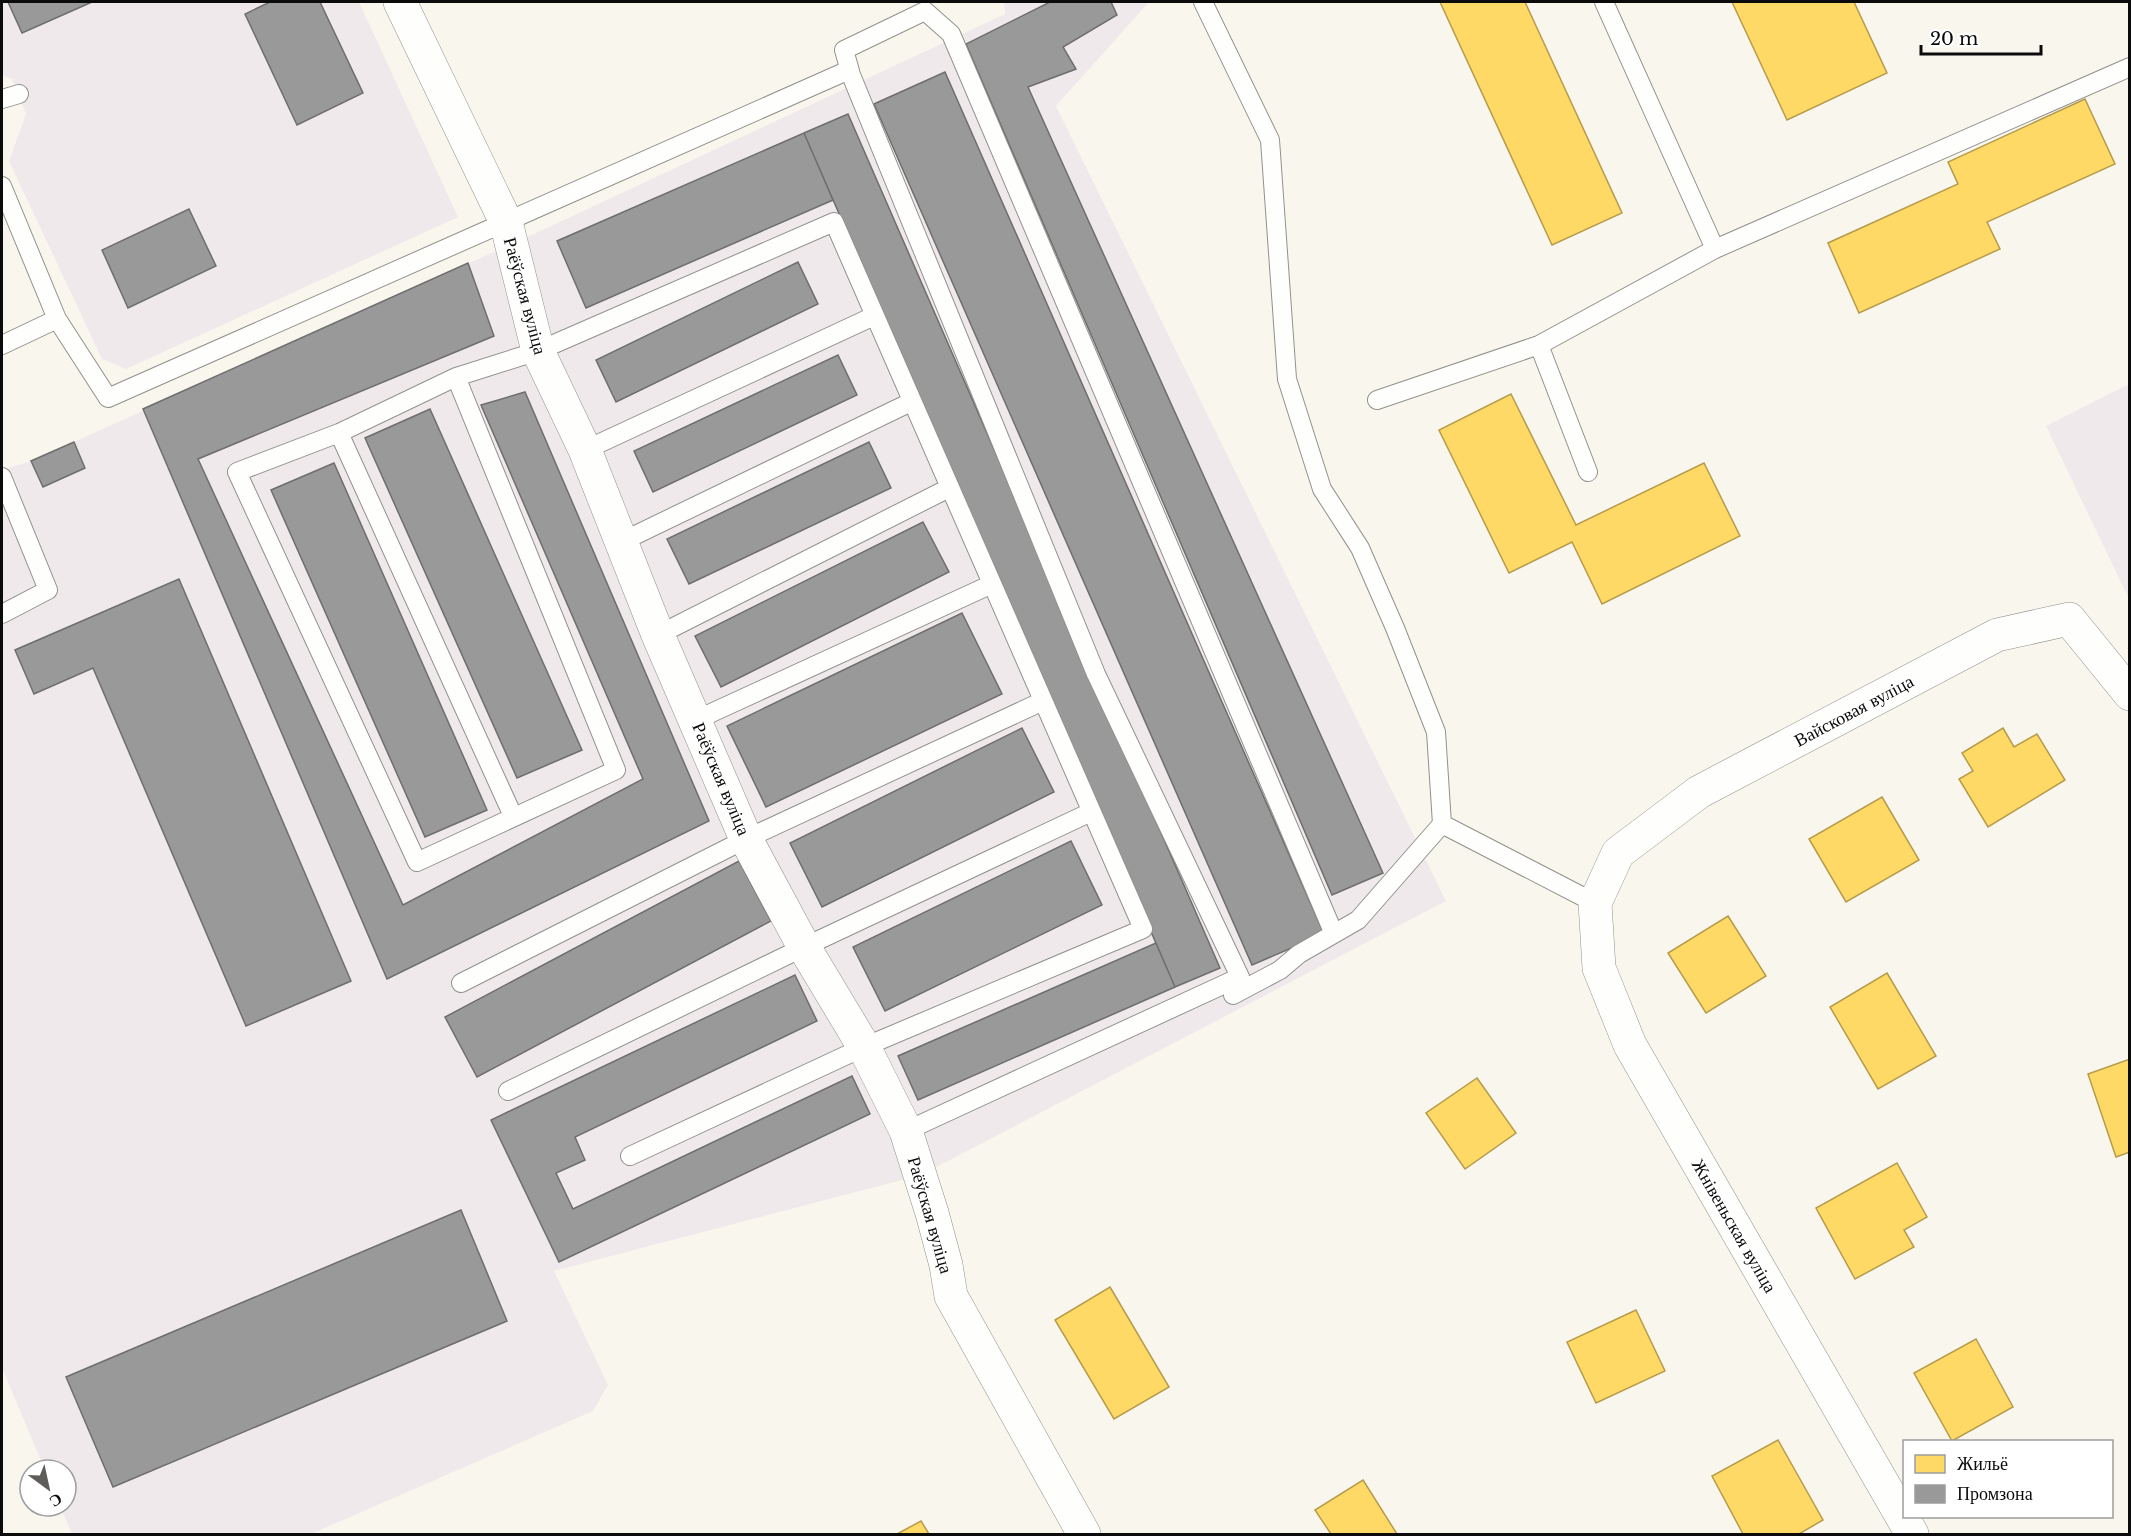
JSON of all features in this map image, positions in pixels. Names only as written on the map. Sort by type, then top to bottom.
[{"type":"street","name":"Раёўская вуліца","points":[[400,2],[506,222],[538,351],[585,450],[658,635],[746,839],[804,947],[864,1047],[906,1131],[932,1213],[946,1265],[951,1296],[1084,1534]]},
{"type":"street","name":"Вайсковая вуліца","points":[[1595,903],[1618,854],[1699,792],[1997,635],[2069,620],[2130,694]]},
{"type":"street","name":"Жнівеньская вуліца","points":[[1595,903],[1599,968],[1630,1045],[1912,1534]]},
{"type":"lane","points":[[1203,2],[1270,140],[1287,379],[1322,489],[1360,548],[1395,628],[1436,732],[1442,824],[1358,920],[1334,934],[1299,954],[1280,970],[1233,995],[1240,977],[1096,674],[850,71],[844,50],[925,11],[951,34],[1334,934]]},
{"type":"lane","points":[[1604,2],[1715,249]]},
{"type":"lane","points":[[1377,400],[1539,345],[1715,249],[2130,67]]},
{"type":"lane","points":[[2,186],[57,319],[108,398],[850,71]]},
{"type":"lane","points":[[456,377],[616,770],[417,862],[237,472],[339,433],[456,377],[538,351],[834,222],[1143,929],[864,1047],[630,1156]]},
{"type":"lane","points":[[585,450],[874,316]]},
{"type":"lane","points":[[2,345],[57,319]]},
{"type":"lane","points":[[1539,345],[1588,472]]},
{"type":"lane","points":[[621,542],[911,402]]},
{"type":"lane","points":[[339,433],[513,816]]},
{"type":"lane","points":[[2,477],[48,590],[2,614]]},
{"type":"lane","points":[[658,635],[949,488]]},
{"type":"lane","points":[[696,720],[992,584]]},
{"type":"lane","points":[[461,983],[746,839],[1043,701]]},
{"type":"lane","points":[[508,1091],[804,947],[1091,812]]},
{"type":"lane","points":[[1442,824],[1595,903]]},
{"type":"lane","points":[[906,1131],[1240,977]]},
{"type":"shaded area","points":[[2,2],[359,2],[458,217],[126,369],[102,359],[9,161],[26,114],[12,79],[2,75]]},
{"type":"shaded area","points":[[1004,2],[1149,2],[1056,106],[1446,901],[921,1175],[554,1271],[608,1385],[593,1411],[311,1534],[72,1534],[65,1518],[78,1518],[78,1458],[40,1458],[2,1368],[2,470],[31,461],[74,442],[536,233],[1005,14]]},
{"type":"shaded area","points":[[2129,384],[2129,599],[2046,426]]},
{"type":"building: Жильё","points":[[1440,2],[1525,2],[1622,213],[1552,245]]},
{"type":"building: Жильё","points":[[1732,2],[1854,2],[1887,73],[1787,120]]},
{"type":"building: Жильё","points":[[2085,99],[2115,164],[1987,222],[2000,249],[1859,313],[1828,243],[1958,184],[1948,162]]},
{"type":"building: Жильё","points":[[1511,394],[1576,525],[1704,463],[1740,536],[1602,604],[1572,542],[1509,573],[1439,430]]},
{"type":"building: Жильё","points":[[2003,728],[2014,747],[2037,734],[2065,780],[1988,827],[1959,779],[1973,771],[1962,753]]},
{"type":"building: Жильё","points":[[1882,797],[1919,860],[1846,902],[1809,839]]},
{"type":"building: Жильё","points":[[1728,916],[1766,976],[1706,1013],[1668,953]]},
{"type":"building: Жильё","points":[[1887,973],[1936,1056],[1878,1089],[1830,1007]]},
{"type":"building: Жильё","points":[[2130,1059],[2130,1152],[2116,1157],[2088,1074]]},
{"type":"building: Жильё","points":[[1477,1078],[1516,1133],[1465,1169],[1426,1113]]},
{"type":"building: Жильё","points":[[1897,1163],[1927,1217],[1904,1230],[1914,1247],[1855,1279],[1816,1208]]},
{"type":"building: Жильё","points":[[1110,1287],[1169,1387],[1114,1419],[1055,1320]]},
{"type":"building: Жильё","points":[[1636,1310],[1665,1371],[1596,1403],[1567,1342]]},
{"type":"building: Жильё","points":[[1976,1339],[2013,1407],[1951,1440],[1914,1373]]},
{"type":"building: Жильё","points":[[1778,1440],[1823,1520],[1799,1534],[1743,1534],[1712,1476]]},
{"type":"building: Жильё","points":[[1363,1480],[1397,1534],[1331,1534],[1315,1510]]},
{"type":"building: Жильё","points":[[921,1521],[929,1534],[897,1534]]},
{"type":"building: Промзона","points":[[8,2],[92,2],[22,33]]},
{"type":"building: Промзона","points":[[270,2],[320,2],[363,93],[297,125],[245,14]]},
{"type":"building: Промзона","points":[[1050,2],[1111,2],[1117,15],[1063,47],[1076,69],[1028,87],[1383,873],[1332,895],[966,44]]},
{"type":"building: Промзона","points":[[945,72],[1324,934],[1252,965],[874,104]]},
{"type":"building: Промзона","points":[[848,114],[1220,968],[1175,987],[804,133]]},
{"type":"building: Промзона","points":[[804,133],[833,200],[586,308],[557,241]]},
{"type":"building: Промзона","points":[[189,209],[216,266],[128,308],[102,250]]},
{"type":"building: Промзона","points":[[798,262],[818,304],[616,402],[596,360]]},
{"type":"building: Промзона","points":[[468,263],[494,336],[198,459],[403,905],[643,779],[481,405],[525,392],[709,821],[387,979],[143,409]]},
{"type":"building: Промзона","points":[[838,355],[857,395],[653,492],[634,451]]},
{"type":"building: Промзона","points":[[430,409],[582,750],[517,778],[365,438]]},
{"type":"building: Промзона","points":[[74,442],[85,468],[43,487],[31,461]]},
{"type":"building: Промзона","points":[[869,442],[891,488],[689,584],[667,539]]},
{"type":"building: Промзона","points":[[334,463],[487,810],[425,837],[271,490]]},
{"type":"building: Промзона","points":[[923,522],[949,572],[721,687],[695,636]]},
{"type":"building: Промзона","points":[[179,579],[351,981],[246,1026],[93,668],[34,694],[15,650]]},
{"type":"building: Промзона","points":[[962,613],[1002,694],[766,807],[727,726]]},
{"type":"building: Промзона","points":[[1022,728],[1054,792],[822,907],[790,843]]},
{"type":"building: Промзона","points":[[1071,841],[1102,905],[885,1011],[853,947]]},
{"type":"building: Промзона","points":[[739,861],[771,921],[477,1077],[445,1017]]},
{"type":"building: Промзона","points":[[1156,943],[1175,987],[918,1100],[898,1056]]},
{"type":"building: Промзона","points":[[795,975],[817,1021],[575,1137],[585,1160],[556,1173],[573,1209],[852,1076],[870,1114],[559,1262],[491,1120]]},
{"type":"building: Промзона","points":[[461,1210],[507,1321],[113,1487],[66,1377]]}]
